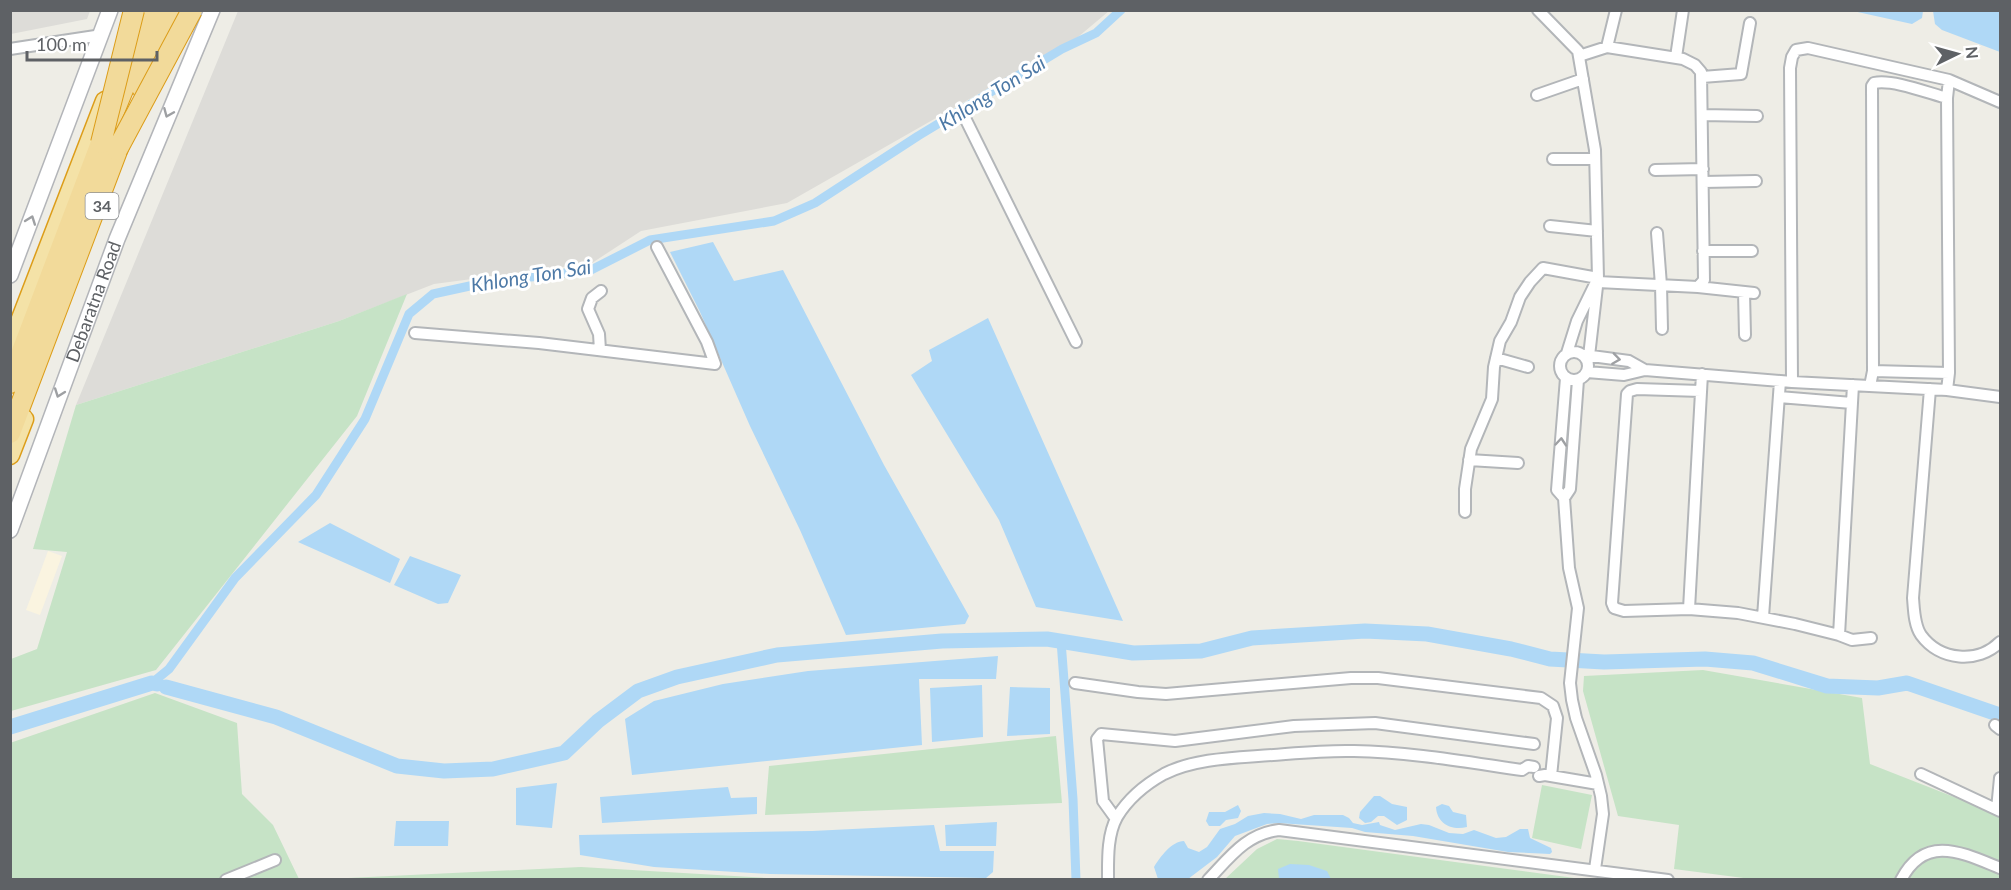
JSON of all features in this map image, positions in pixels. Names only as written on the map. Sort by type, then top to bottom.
[{"type":"highway","points":[[109,146],[134,10]]},
{"type":"highway","name":"34","points":[[10,347],[75,176],[143,10]]},
{"type":"highway","points":[[10,433],[156,10]]},
{"type":"highway","points":[[10,383],[109,146],[175,10]]},
{"type":"highway","name":"Debaratna Road","points":[[10,455],[122,153],[180,10]]},
{"type":"highway","points":[[109,146],[192,10]]},
{"type":"main road","points":[[10,275],[110,10]]},
{"type":"main road","name":"Debaratna Road","points":[[10,530],[117,239],[212,10]]},
{"type":"street","points":[[1538,10],[1578,51],[1595,159],[1598,280],[1587,355],[1587,372],[1578,380],[1570,489],[1564,498]]},
{"type":"street","points":[[1607,47],[1616,10]]},
{"type":"street","points":[[1676,57],[1683,10]]},
{"type":"street","points":[[1702,77],[1741,74],[1750,23]]},
{"type":"street","points":[[10,49],[102,35]]},
{"type":"street","points":[[1578,56],[1607,47],[1683,58],[1695,64],[1701,72],[1704,280],[1698,288]]},
{"type":"street","points":[[1763,617],[1779,397],[1786,381],[1792,57],[1796,50],[1808,48],[1949,80],[2001,102]]},
{"type":"street","points":[[1537,95],[1582,79]]},
{"type":"street","points":[[1947,390],[1949,373],[1947,98],[1949,80]]},
{"type":"street","points":[[1870,386],[1873,371],[1872,86],[1879,82],[1893,84],[1947,98]]},
{"type":"street","points":[[1702,115],[1757,116]]},
{"type":"street","points":[[965,118],[1076,342]]},
{"type":"street","points":[[1552,159],[1595,159]]},
{"type":"street","points":[[1655,170],[1703,169]]},
{"type":"street","points":[[1703,182],[1756,181]]},
{"type":"street","points":[[1550,226],[1597,231]]},
{"type":"street","points":[[1657,233],[1662,329]]},
{"type":"street","points":[[415,333],[539,343],[715,364],[707,342],[657,247]]},
{"type":"street","points":[[1704,251],[1752,250]]},
{"type":"street","points":[[1465,512],[1465,489],[1471,449],[1492,399],[1500,341],[1511,322],[1520,297],[1530,282],[1544,268],[1598,280],[1749,292],[1745,335]]},
{"type":"street","points":[[1578,380],[1566,378],[1562,374],[1560,362],[1567,353],[1577,321],[1598,280]]},
{"type":"street","points":[[600,350],[599,334],[588,309],[592,298],[602,291]]},
{"type":"street","points":[[1567,353],[1579,352],[1629,361],[1645,370]]},
{"type":"street","points":[[1496,358],[1528,367]]},
{"type":"street","points":[[1587,372],[1624,375],[1645,370],[1947,390],[2001,398]]},
{"type":"street","points":[[1873,371],[1949,373]]},
{"type":"street","points":[[1689,609],[1702,374]]},
{"type":"street","points":[[1566,378],[1557,490],[1564,498],[1569,568],[1578,608],[1570,683],[1576,718],[1598,784],[1603,814],[1595,869]]},
{"type":"street","points":[[1839,635],[1853,385]]},
{"type":"street","points":[[1701,391],[1637,389],[1628,394],[1612,603],[1618,610],[1624,611],[1689,609],[1763,617],[1852,640],[1870,638]]},
{"type":"street","points":[[1930,389],[1913,598],[1914,615],[1920,634],[1938,650],[1956,657],[1976,656],[1994,648],[2001,642]]},
{"type":"street","points":[[1779,397],[1852,402]]},
{"type":"street","points":[[1469,460],[1518,463]]},
{"type":"street","points":[[1075,683],[1166,694],[1351,678],[1378,678],[1541,698],[1553,706],[1557,718],[1540,773]]},
{"type":"street","points":[[1116,819],[1102,801],[1097,739],[1101,734],[1175,741],[1294,726],[1374,723],[1534,744]]},
{"type":"street","points":[[1108,879],[1111,834],[1116,819],[1126,805],[1140,790],[1165,774],[1189,766],[1237,758],[1354,751],[1398,754],[1522,770],[1527,775],[1540,773],[1598,784]]},
{"type":"street","points":[[1921,774],[1999,810],[2001,778]]},
{"type":"street","points":[[1208,879],[1247,840],[1266,832],[1279,830],[1668,879]]},
{"type":"street","points":[[1901,879],[1908,866],[1922,855],[1941,850],[1963,854],[2001,868]]},
{"type":"street","points":[[226,879],[274,860]]},
{"type":"shaded area","points":[[11,10],[90,11],[87,19],[11,34]]},
{"type":"shaded area","points":[[238,11],[1109,11],[1078,37],[787,203],[641,231],[592,263],[434,284],[339,321],[76,405]]},
{"type":"shaded area","points":[[48,551],[62,556],[40,615],[26,610]]},
{"type":"green space","points":[[407,294],[357,416],[156,670],[11,711],[11,659],[37,649],[67,552],[33,549],[76,405],[339,321]]},
{"type":"green space","points":[[1703,670],[1862,698],[1870,764],[2000,815],[2000,879],[1759,880],[1674,869],[1679,825],[1618,816],[1583,691],[1584,676]]},
{"type":"green space","points":[[155,693],[237,723],[242,794],[273,825],[299,879],[11,879],[10,743]]},
{"type":"green space","points":[[1056,736],[1062,803],[765,815],[769,766]]},
{"type":"green space","points":[[1542,785],[1592,795],[1581,849],[1532,838]]},
{"type":"green space","points":[[1277,839],[1582,879],[1224,880],[1257,849]]},
{"type":"green space","points":[[581,867],[784,879],[327,879]]},
{"type":"water","points":[[1923,10],[1922,18],[1912,24],[1853,11]]},
{"type":"water","points":[[1933,11],[2000,11],[2000,52],[1942,30],[1935,24]]},
{"type":"water","points":[[713,242],[734,281],[783,270],[884,465],[969,616],[965,624],[846,635],[700,312],[670,252]]},
{"type":"water","points":[[988,318],[1123,621],[1036,607],[999,520],[911,375],[932,361],[929,350]]},
{"type":"water","points":[[330,523],[400,559],[390,583],[298,542]]},
{"type":"water","points":[[410,556],[461,575],[448,603],[438,604],[394,585]]},
{"type":"water","points":[[998,656],[996,679],[919,679],[922,745],[632,775],[625,719],[654,701],[723,684],[808,671]]},
{"type":"water","points":[[982,685],[983,737],[932,742],[930,688]]},
{"type":"water","points":[[1010,687],[1050,688],[1050,734],[1007,736]]},
{"type":"water","points":[[557,783],[552,828],[516,825],[516,788]]},
{"type":"water","points":[[728,787],[731,798],[757,797],[757,814],[602,823],[600,797]]},
{"type":"water","points":[[1374,796],[1380,796],[1392,804],[1407,807],[1407,820],[1397,825],[1384,816],[1378,816],[1371,822],[1365,823],[1359,818],[1360,812]]},
{"type":"water","points":[[1442,804],[1449,806],[1453,812],[1466,815],[1467,827],[1451,827],[1442,822],[1436,807]]},
{"type":"water","points":[[1238,805],[1241,811],[1238,818],[1226,820],[1220,826],[1209,826],[1206,821],[1209,812],[1225,812]]},
{"type":"water","points":[[1264,813],[1301,819],[1314,815],[1343,815],[1353,823],[1362,825],[1379,822],[1380,825],[1395,830],[1421,824],[1449,833],[1463,834],[1474,830],[1496,838],[1506,837],[1520,829],[1528,829],[1530,838],[1551,848],[1552,852],[1550,854],[1508,852],[1413,836],[1365,832],[1352,828],[1278,823],[1267,824],[1235,836],[1217,857],[1188,879],[1158,879],[1154,867],[1163,854],[1175,844],[1184,841],[1188,848],[1199,852],[1207,847],[1220,829],[1248,816]]},
{"type":"water","points":[[396,821],[449,821],[448,846],[394,846]]},
{"type":"water","points":[[997,822],[996,846],[946,846],[945,825]]},
{"type":"water","points":[[934,825],[940,851],[994,851],[993,872],[986,878],[770,874],[654,867],[580,855],[579,835],[812,831]]},
{"type":"water","points":[[1290,864],[1309,865],[1327,871],[1331,879],[1279,879],[1278,869]]},
{"type":"waterway","name":"Khlong Ton Sai","points":[[152,683],[169,669],[235,578],[316,495],[365,419],[409,314],[433,294],[488,282],[591,270],[650,240],[774,221],[815,203],[918,136],[1062,49],[1096,33],[1121,10]]},
{"type":"waterway","points":[[166,687],[276,717],[397,766],[444,771],[493,769],[564,753],[598,721],[638,691],[677,677],[777,655],[942,641],[1047,639],[1133,653],[1201,651],[1252,638],[1365,631],[1427,634],[1511,649],[1550,659],[1604,662],[1705,659],[1753,663],[1827,686],[1878,688],[1907,683],[2000,715]]},
{"type":"waterway","points":[[1061,641],[1073,799],[1076,880]]},
{"type":"waterway","points":[[10,727],[152,683],[157,684]]}]
